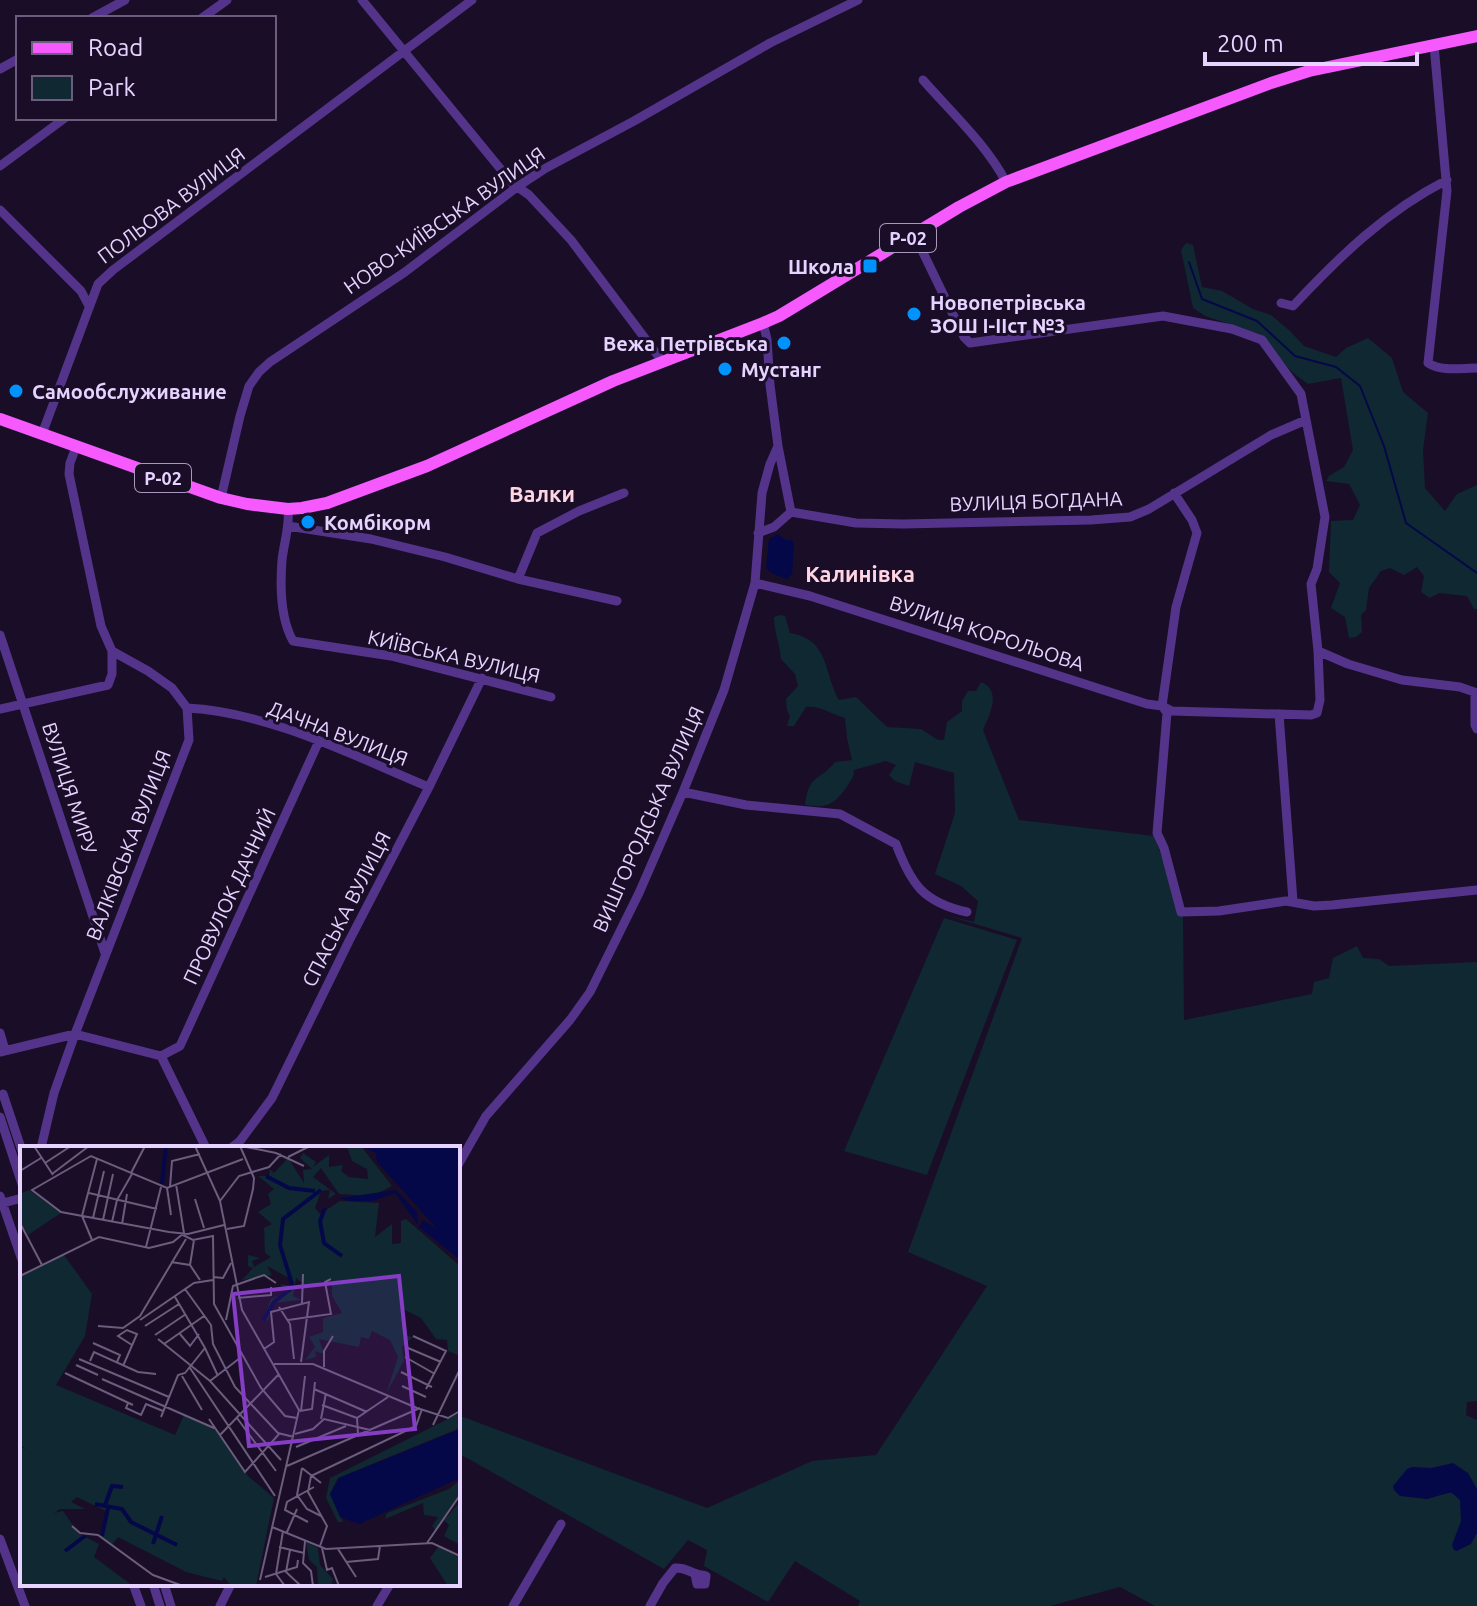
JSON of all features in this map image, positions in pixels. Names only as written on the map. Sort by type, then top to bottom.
[{"type":"main road","name":"Р-02","points":[[0,419],[221,498],[288,509],[327,503],[427,466],[613,381],[779,316],[1006,182],[1309,71],[1477,36]]},
{"type":"street","points":[[96,16],[125,0]]},
{"type":"street","points":[[205,16],[227,0]]},
{"type":"street","points":[[362,0],[517,187],[529,195],[571,240],[662,361]]},
{"type":"street","name":"ПОЛЬОВА ВУЛИЦЯ","points":[[42,434],[98,284],[472,0]]},
{"type":"street","name":"НОВО-КИЇВСЬКА ВУЛИЦЯ","points":[[221,498],[249,386],[270,362],[405,272],[546,168],[770,43],[854,1]]},
{"type":"street","points":[[1434,45],[1447,180],[1428,363],[1441,369],[1477,368]]},
{"type":"street","points":[[923,80],[1000,169],[1006,182]]},
{"type":"street","points":[[0,166],[62,120]]},
{"type":"street","points":[[1281,303],[1293,306],[1366,233],[1447,180]]},
{"type":"street","points":[[0,210],[81,291],[89,306]]},
{"type":"street","points":[[914,234],[964,337],[970,343],[1163,316],[1232,329],[1262,340],[1301,394],[1325,517],[1317,569],[1311,584],[1318,651],[1348,664],[1402,680],[1460,687],[1476,693],[1477,729]]},
{"type":"street","name":"ВИШГОРОДСЬКА ВУЛИЦЯ","points":[[763,323],[778,446],[791,512]]},
{"type":"street","name":"ВУЛИЦЯ БОГДАНА","points":[[791,512],[856,523],[903,524],[1130,517],[1149,509],[1271,435],[1306,420]]},
{"type":"street","name":"ВИШГОРОДСЬКА ВУЛИЦЯ","points":[[460,1162],[486,1116],[570,1020],[590,992],[639,893],[724,690],[755,583],[762,493],[778,446]]},
{"type":"street","points":[[0,709],[108,685],[112,674],[112,651],[101,626],[71,488],[70,463],[76,447]]},
{"type":"street","points":[[518,579],[537,533],[579,511],[624,493]]},
{"type":"street","points":[[1174,493],[1197,533],[1176,607],[1162,706],[1167,713],[1157,833],[1181,912],[1219,911],[1286,901],[1314,906],[1332,905],[1477,890]]},
{"type":"street","name":"КИЇВСЬКА ВУЛИЦЯ","points":[[288,509],[281,591],[286,629],[293,641],[391,656],[551,697]]},
{"type":"street","points":[[758,533],[774,527],[791,512]]},
{"type":"street","points":[[288,526],[371,539],[518,579],[617,601]]},
{"type":"street","name":"ВУЛИЦЯ КОРОЛЬОВА","points":[[755,583],[810,596],[1172,711],[1317,713],[1318,651]]},
{"type":"street","name":"ВУЛИЦЯ МИРУ","points":[[0,635],[105,953]]},
{"type":"street","points":[[112,651],[172,688],[187,708]]},
{"type":"street","name":"СПАСЬКА ВУЛИЦЯ","points":[[234,1146],[272,1098],[482,678]]},
{"type":"street","name":"ДАЧНА ВУЛИЦЯ","points":[[187,708],[237,716],[290,730],[429,787]]},
{"type":"street","name":"ВАЛКІВСЬКА ВУЛИЦЯ","points":[[41,1146],[54,1093],[75,1034],[189,740],[187,708]]},
{"type":"street","points":[[1279,714],[1293,901]]},
{"type":"street","name":"ПРОВУЛОК ДАЧНИЙ","points":[[161,1056],[180,1046],[319,741]]},
{"type":"street","points":[[683,792],[746,805],[840,814],[896,844],[905,868],[922,892],[945,907],[967,912]]},
{"type":"street","points":[[0,1033],[2,1051],[75,1034],[161,1056],[205,1146]]},
{"type":"street","points":[[1,1091],[20,1146]]},
{"type":"street","points":[[0,1117],[20,1178]]},
{"type":"street","points":[[1,1201],[20,1254]]},
{"type":"street","points":[[513,1606],[561,1524]]},
{"type":"street","points":[[0,1539],[25,1606]]},
{"type":"street","points":[[650,1606],[675,1568],[683,1567],[695,1574]]},
{"type":"street","points":[[134,1586],[141,1606]]},
{"type":"street","points":[[154,1586],[160,1606]]},
{"type":"street","points":[[165,1586],[171,1606]]},
{"type":"street","points":[[220,1606],[230,1586]]},
{"type":"street","points":[[377,1606],[389,1586]]},
{"type":"green space","points":[[1186,243],[1193,245],[1202,287],[1222,291],[1253,309],[1271,315],[1304,346],[1336,357],[1346,348],[1368,338],[1392,358],[1403,392],[1428,413],[1423,450],[1425,488],[1445,511],[1457,494],[1477,485],[1477,609],[1467,596],[1439,593],[1430,598],[1421,592],[1424,576],[1417,567],[1404,575],[1390,568],[1381,571],[1369,588],[1366,610],[1361,615],[1362,632],[1349,638],[1345,617],[1331,608],[1340,583],[1329,572],[1331,521],[1353,520],[1360,505],[1349,484],[1326,481],[1344,467],[1353,450],[1341,378],[1308,384],[1292,372],[1260,334],[1205,316],[1193,308],[1181,250]]},
{"type":"green space","points":[[785,616],[790,633],[812,642],[819,650],[839,700],[856,697],[887,727],[921,729],[938,740],[944,740],[947,722],[962,711],[962,701],[968,691],[976,691],[981,682],[987,686],[993,696],[983,730],[1019,820],[1154,836],[1183,913],[1184,1020],[1312,994],[1314,982],[1329,978],[1333,958],[1357,946],[1363,958],[1379,959],[1389,966],[1477,962],[1477,1401],[1467,1402],[1466,1415],[1477,1420],[1477,1606],[1155,1606],[1120,1587],[1050,1606],[858,1606],[860,1601],[795,1561],[768,1602],[704,1566],[707,1550],[688,1540],[664,1569],[460,1454],[460,1416],[707,1508],[812,1461],[876,1455],[987,1286],[908,1252],[1022,938],[945,915],[974,922],[978,901],[961,886],[935,874],[955,813],[954,773],[915,762],[909,786],[889,775],[896,765],[886,761],[854,770],[846,788],[833,802],[824,806],[805,805],[809,788],[816,779],[835,762],[852,760],[845,718],[806,707],[794,726],[787,726],[790,716],[786,699],[798,686],[795,674],[781,659],[774,617]]},
{"type":"green space","points":[[944,918],[1017,940],[927,1175],[844,1151]]},
{"type":"shaded area","points":[[778,534],[794,544],[792,574],[787,579],[766,568],[769,539]]},
{"type":"shaded area","points":[[1453,1463],[1468,1473],[1477,1489],[1477,1533],[1471,1544],[1457,1551],[1452,1545],[1461,1521],[1460,1500],[1452,1493],[1427,1499],[1400,1496],[1393,1486],[1412,1467],[1431,1468]]},
{"type":"waterway","points":[[1189,262],[1202,299],[1257,321],[1295,356],[1336,367],[1360,386],[1384,446],[1406,523],[1477,573]]},
{"type":"place","name":"Школа","points":[[870,266]]},
{"type":"place","name":"Новопетрівська ЗОШ I-IIст №3","points":[[914,314]]},
{"type":"place","name":"Вежа Петрівська","points":[[784,343]]},
{"type":"place","name":"Мустанг","points":[[725,369]]},
{"type":"place","name":"Самообслуживание","points":[[16,391]]},
{"type":"place","name":"Комбікорм","points":[[308,522]]},
{"type":"district","name":"Валки","points":[[542,493]]},
{"type":"district","name":"Калинівка","points":[[860,573]]}]
